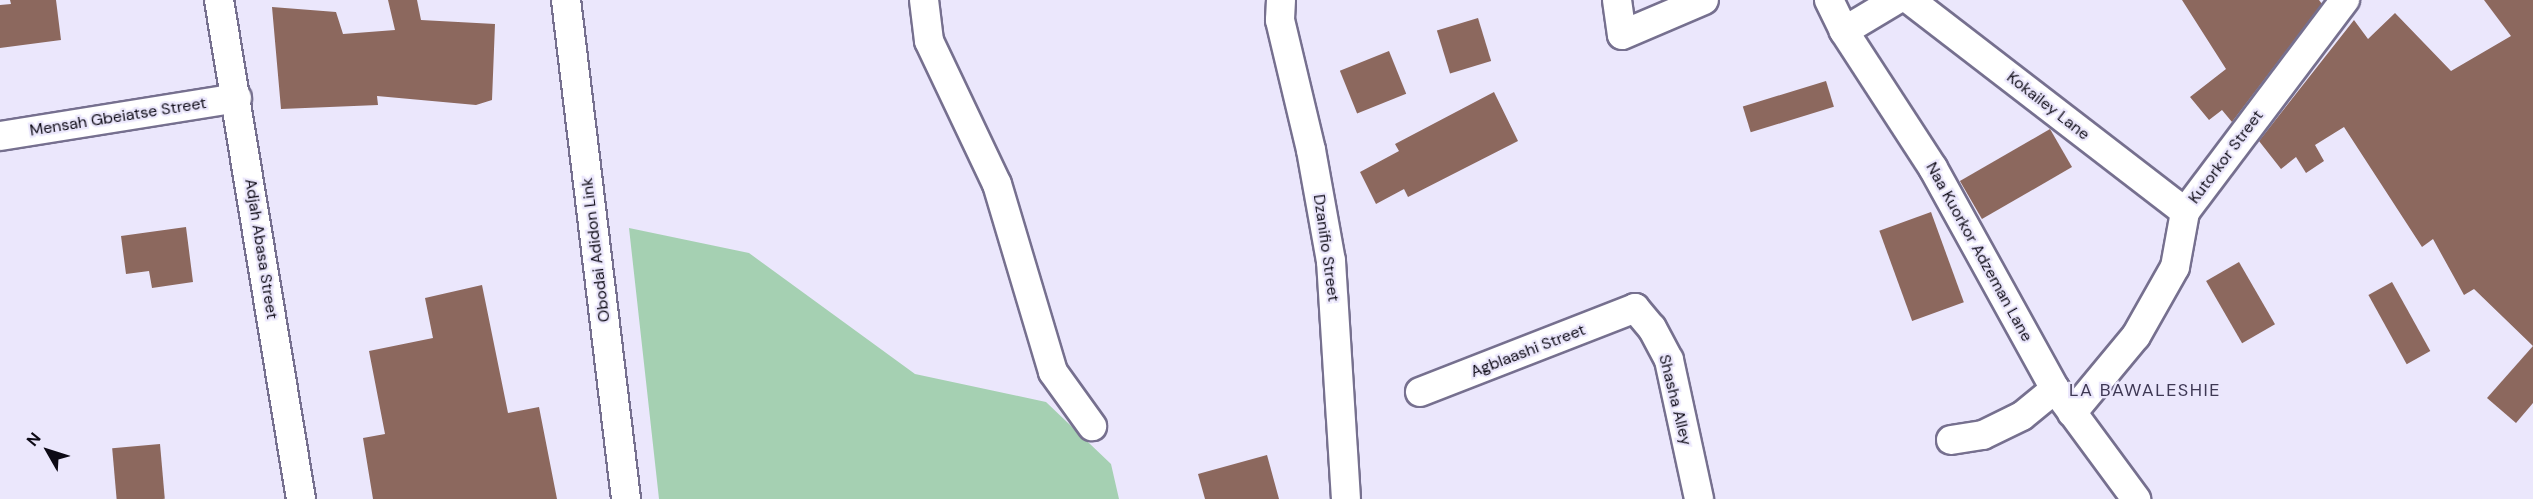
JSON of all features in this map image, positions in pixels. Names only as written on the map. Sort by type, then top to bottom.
[{"type":"street","name":"Adjah Abasa Street","points":[[219,0],[237,98],[301,499]]},
{"type":"street","name":"Obodai Adidon Link","points":[[566,0],[626,499]]},
{"type":"street","points":[[924,0],[929,41],[997,184],[1053,372],[1092,426]]},
{"type":"street","name":"Dzanifio Street","points":[[1281,0],[1280,20],[1311,150],[1331,261],[1347,499]]},
{"type":"street","points":[[1617,0],[1622,35],[1704,0]]},
{"type":"street","name":"Naa Kuorkor Adzeman Lane","points":[[1829,0],[1844,31],[1933,168],[2055,389],[2136,499]]},
{"type":"street","points":[[1844,31],[1896,0]]},
{"type":"street","name":"Kokailey Lane","points":[[1910,0],[2185,212]]},
{"type":"street","name":"Kutorkor Street","points":[[2072,413],[2136,336],[2175,267],[2185,212],[2344,0]]},
{"type":"street","name":"Mensah Gbeiatse Street","points":[[0,136],[237,98]]},
{"type":"street","name":"Agblaashi Street","points":[[1420,392],[1635,308]]},
{"type":"street","name":"Shasha Alley","points":[[1635,308],[1652,328],[1669,360],[1699,499]]},
{"type":"street","points":[[1951,440],[1983,435],[2022,416],[2055,389]]},
{"type":"green space","points":[[629,228],[749,253],[915,374],[1046,402],[1111,464],[1119,499],[659,499]]},
{"type":"building","points":[[10,0],[56,0],[61,40],[0,48],[0,5],[11,4]]},
{"type":"building","points":[[388,0],[417,0],[421,20],[495,24],[492,100],[476,105],[377,96],[378,105],[281,109],[272,7],[336,12],[343,34],[395,30]]},
{"type":"building","points":[[2182,0],[2319,0],[2322,4],[2232,122],[2222,110],[2209,120],[2190,97],[2226,69]]},
{"type":"building","points":[[2484,0],[2533,0],[2533,346],[2474,289],[2464,295],[2433,239],[2422,247],[2344,127],[2315,145],[2324,161],[2306,173],[2296,157],[2281,169],[2259,141],[2354,20],[2368,39],[2395,13],[2451,71],[2511,36]]},
{"type":"building","points":[[1478,18],[1491,61],[1450,74],[1437,31]]},
{"type":"building","points":[[1389,51],[1406,94],[1357,114],[1340,71]]},
{"type":"building","points":[[1826,81],[1834,107],[1751,132],[1743,106]]},
{"type":"building","points":[[1494,92],[1518,141],[1408,197],[1404,189],[1376,204],[1360,172],[1399,151],[1395,144]]},
{"type":"building","points":[[2050,129],[2072,167],[1982,219],[1960,181]]},
{"type":"building","points":[[1931,212],[1964,302],[1912,321],[1879,231]]},
{"type":"building","points":[[186,227],[193,282],[152,288],[149,271],[126,274],[121,236]]},
{"type":"building","points":[[2239,262],[2275,324],[2242,343],[2206,281]]},
{"type":"building","points":[[2392,282],[2430,351],[2407,364],[2368,295]]},
{"type":"building","points":[[482,285],[508,413],[539,407],[557,499],[373,499],[363,438],[385,434],[369,351],[433,338],[425,298]]},
{"type":"building","points":[[2533,346],[2533,403],[2516,423],[2487,398]]},
{"type":"building","points":[[160,444],[165,499],[117,499],[112,448]]},
{"type":"building","points":[[1267,455],[1279,499],[1205,499],[1198,474]]},
{"type":"district","name":"LA BAWALESHIE","points":[[2145,390]]}]
